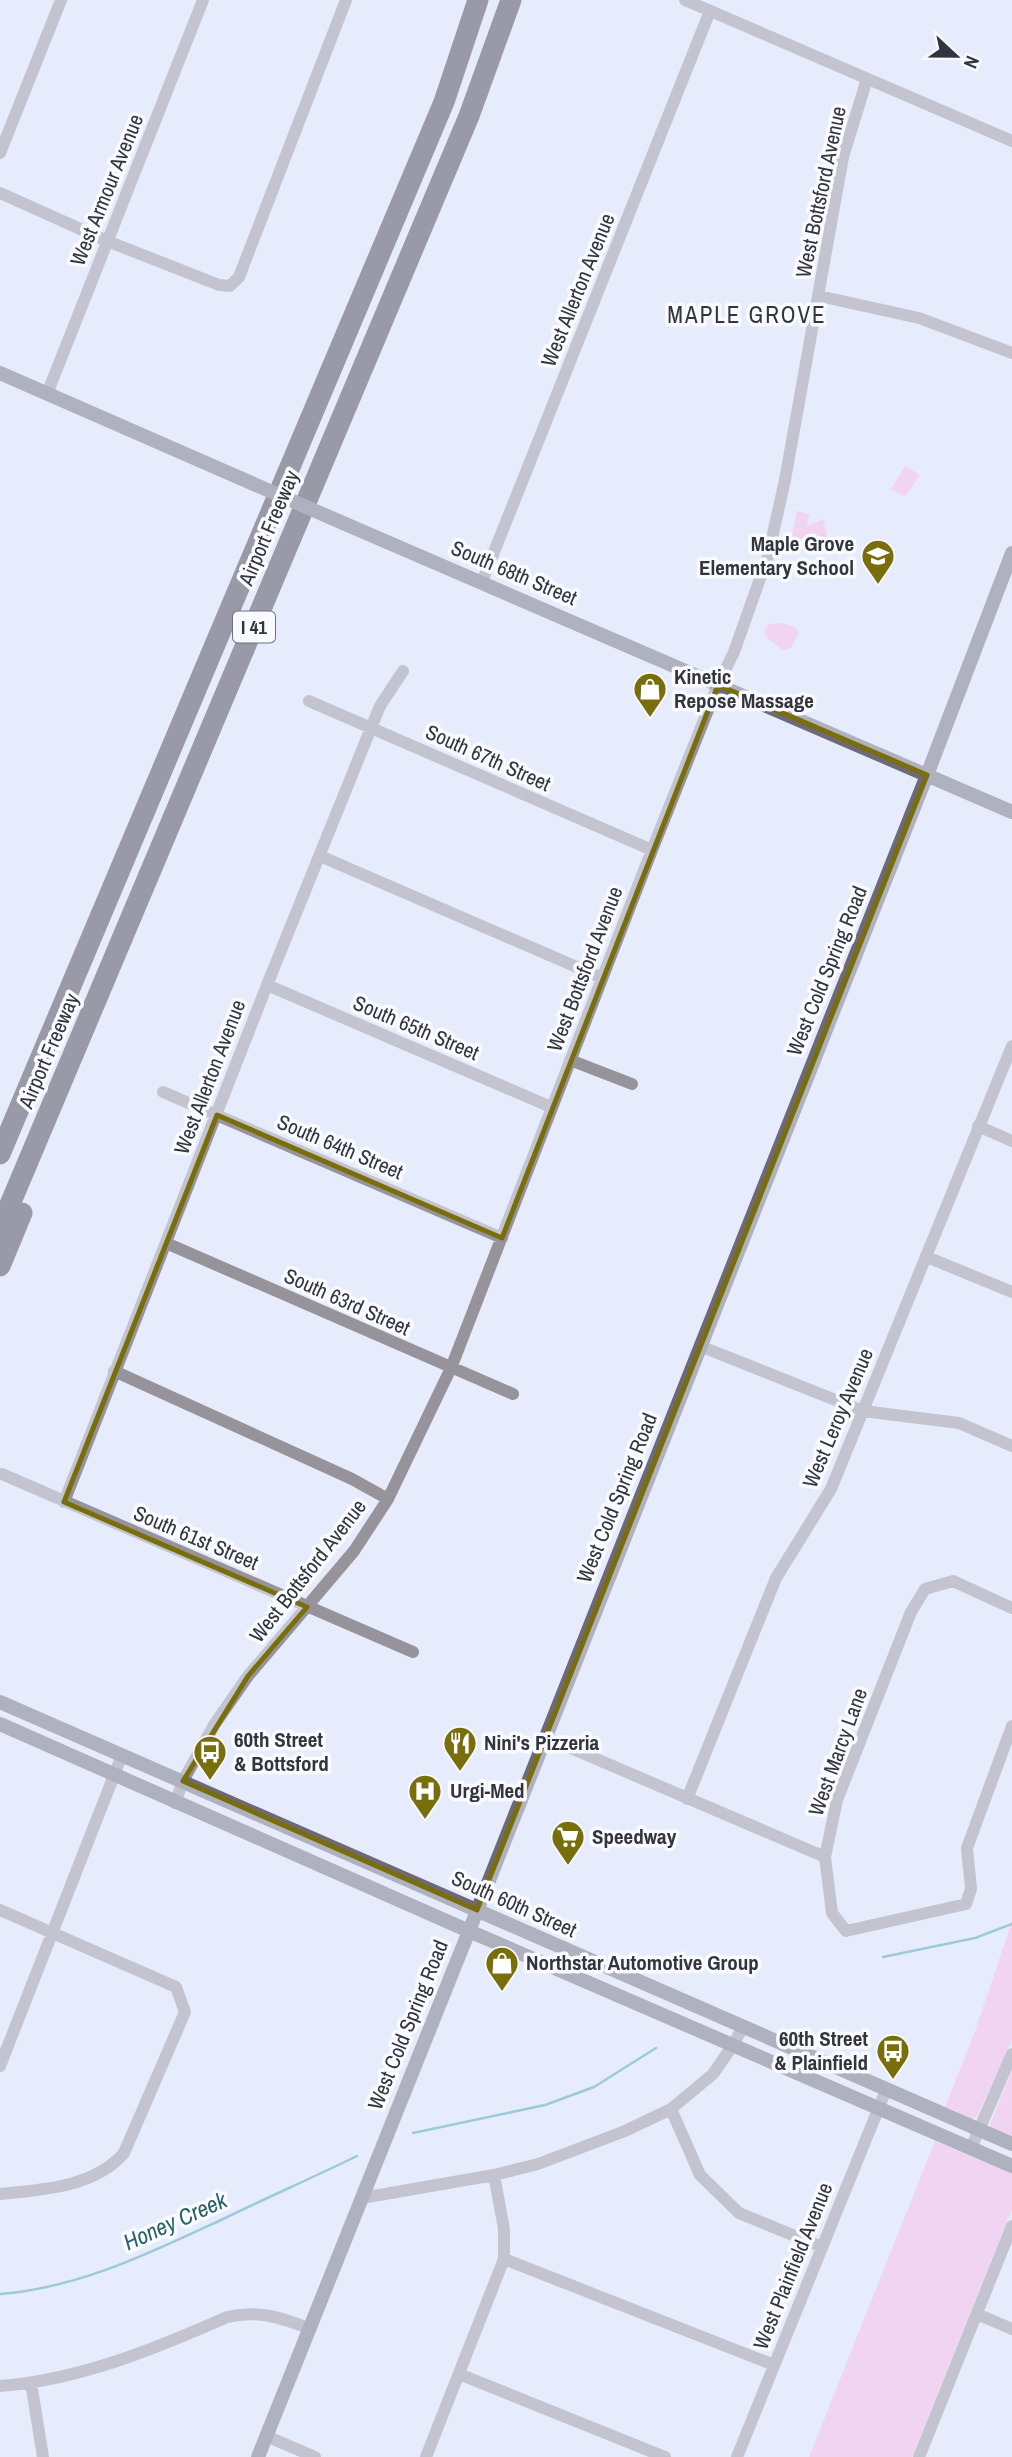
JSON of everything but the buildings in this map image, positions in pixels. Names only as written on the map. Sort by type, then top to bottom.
[{"type":"highway","name":"Airport Freeway","points":[[0,1154],[444,102],[478,0]]},
{"type":"highway","name":"Airport Freeway","points":[[0,1228],[470,116],[511,0]]},
{"type":"highway","points":[[0,1266],[76,1080],[77,1048]]},
{"type":"highway","points":[[0,1125],[7,1109],[27,1089]]},
{"type":"street","points":[[0,153],[61,0]]},
{"type":"street","name":"West Armour Avenue","points":[[47,394],[203,0]]},
{"type":"street","points":[[0,193],[107,241],[219,285],[230,286],[239,276],[346,0]]},
{"type":"street","points":[[685,0],[1012,141]]},
{"type":"street","name":"West Allerton Avenue","points":[[482,582],[710,11]]},
{"type":"street","name":"West Bottsford Avenue","points":[[175,1803],[183,1781],[214,1725],[248,1676],[354,1551],[388,1499],[451,1368],[652,850],[718,685],[734,652],[768,556],[785,480],[843,157],[867,79]]},
{"type":"street","points":[[819,296],[919,318],[1012,353]]},
{"type":"street","name":"South 68th Street","points":[[0,373],[1012,811]]},
{"type":"street","name":"West Cold Spring Road","points":[[258,2457],[927,775],[1012,553]]},
{"type":"street","name":"West Allerton Avenue","points":[[64,1502],[371,728],[380,706],[403,671]]},
{"type":"street","name":"South 67th Street","points":[[309,701],[652,850]]},
{"type":"street","points":[[320,856],[602,978]]},
{"type":"street","name":"South 65th Street","points":[[267,985],[551,1107]]},
{"type":"street","name":"West Leroy Avenue","points":[[687,1799],[776,1578],[831,1489],[1012,1045]]},
{"type":"street","points":[[570,1060],[632,1084]]},
{"type":"street","name":"South 64th Street","points":[[163,1092],[502,1238]]},
{"type":"street","points":[[978,1126],[1012,1141]]},
{"type":"street","name":"South 63rd Street","points":[[166,1243],[513,1394]]},
{"type":"street","points":[[927,1257],[1012,1292]]},
{"type":"street","points":[[700,1346],[863,1411],[959,1423],[1012,1446]]},
{"type":"street","points":[[114,1371],[352,1479],[388,1499]]},
{"type":"street","name":"South 61st Street","points":[[2,1474],[413,1652]]},
{"type":"street","name":"West Marcy Lane","points":[[1012,1608],[953,1581],[925,1589],[911,1612],[837,1800],[825,1857],[832,1913],[846,1931],[966,1904],[971,1889],[967,1848],[1012,1726]]},
{"type":"street","name":"South 60th Street","points":[[0,1702],[1012,2144]]},
{"type":"street","name":"South 60th Street","points":[[0,1724],[175,1803],[1012,2166]]},
{"type":"street","points":[[544,1737],[825,1857]]},
{"type":"street","points":[[0,2066],[122,1755]]},
{"type":"street","points":[[0,1910],[176,1987],[185,2012],[124,2153],[114,2165],[103,2172],[69,2184],[43,2190],[0,2194]]},
{"type":"street","points":[[530,1957],[542,1955],[560,1962],[568,1951]]},
{"type":"street","points":[[362,2198],[494,2175],[538,2164],[625,2132],[671,2109],[713,2074],[743,2027]]},
{"type":"street","points":[[971,2148],[1012,2054]]},
{"type":"street","name":"West Plainfield Avenue","points":[[737,2457],[886,2090]]},
{"type":"street","points":[[671,2109],[700,2175],[739,2213],[821,2247]]},
{"type":"street","points":[[426,2457],[504,2259],[504,2230],[494,2175]]},
{"type":"street","points":[[924,2454],[1012,2226]]},
{"type":"street","points":[[504,2259],[774,2364]]},
{"type":"street","points":[[0,2386],[31,2384],[116,2361],[247,2312],[279,2316],[308,2328]]},
{"type":"street","points":[[977,2314],[1012,2329]]},
{"type":"street","points":[[459,2374],[666,2457]]},
{"type":"street","points":[[31,2384],[43,2457]]},
{"type":"street","points":[[266,2437],[315,2457]]},
{"type":"highlighted area","points":[[718,685],[927,775],[477,1910],[183,1781],[248,1676],[307,1607],[64,1502],[217,1115],[502,1238]]},
{"type":"shaded area","points":[[905,466],[920,475],[905,497],[891,489]]},
{"type":"shaded area","points":[[797,511],[809,514],[807,526],[823,519],[828,539],[794,554],[791,539]]},
{"type":"shaded area","points":[[783,623],[795,627],[799,633],[791,648],[783,650],[764,633],[768,624]]},
{"type":"shaded area","points":[[1012,1921],[1012,2040],[973,2120],[959,2116],[957,2111],[945,2107],[975,2031]]},
{"type":"shaded area","points":[[1012,2070],[1012,2136],[1006,2133],[1002,2135],[991,2129],[990,2124]]},
{"type":"shaded area","points":[[935,2141],[1001,2169],[1012,2171],[1012,2209],[912,2457],[809,2457]]},
{"type":"waterway","name":"Honey Creek","points":[[883,1957],[975,1938],[1012,1924]]},
{"type":"waterway","name":"Honey Creek","points":[[413,2133],[545,2105],[594,2087],[656,2048]]},
{"type":"waterway","name":"Honey Creek","points":[[0,2294],[58,2285],[114,2267],[168,2245],[357,2156]]},
{"type":"place","name":"Maple Grove Elementary School","points":[[878,586]]},
{"type":"place","name":"Kinetic Repose Massage","points":[[650,719]]},
{"type":"place","name":"Nini's Pizzeria","points":[[460,1773]]},
{"type":"place","name":"60th Street & Bottsford","points":[[210,1782]]},
{"type":"place","name":"Urgi-Med","points":[[425,1821]]},
{"type":"place","name":"Speedway","points":[[568,1867]]},
{"type":"place","name":"Northstar Automotive Group","points":[[502,1993]]},
{"type":"place","name":"60th Street & Plainfield","points":[[893,2081]]},
{"type":"district","name":"MAPLE GROVE","points":[[747,315]]}]
